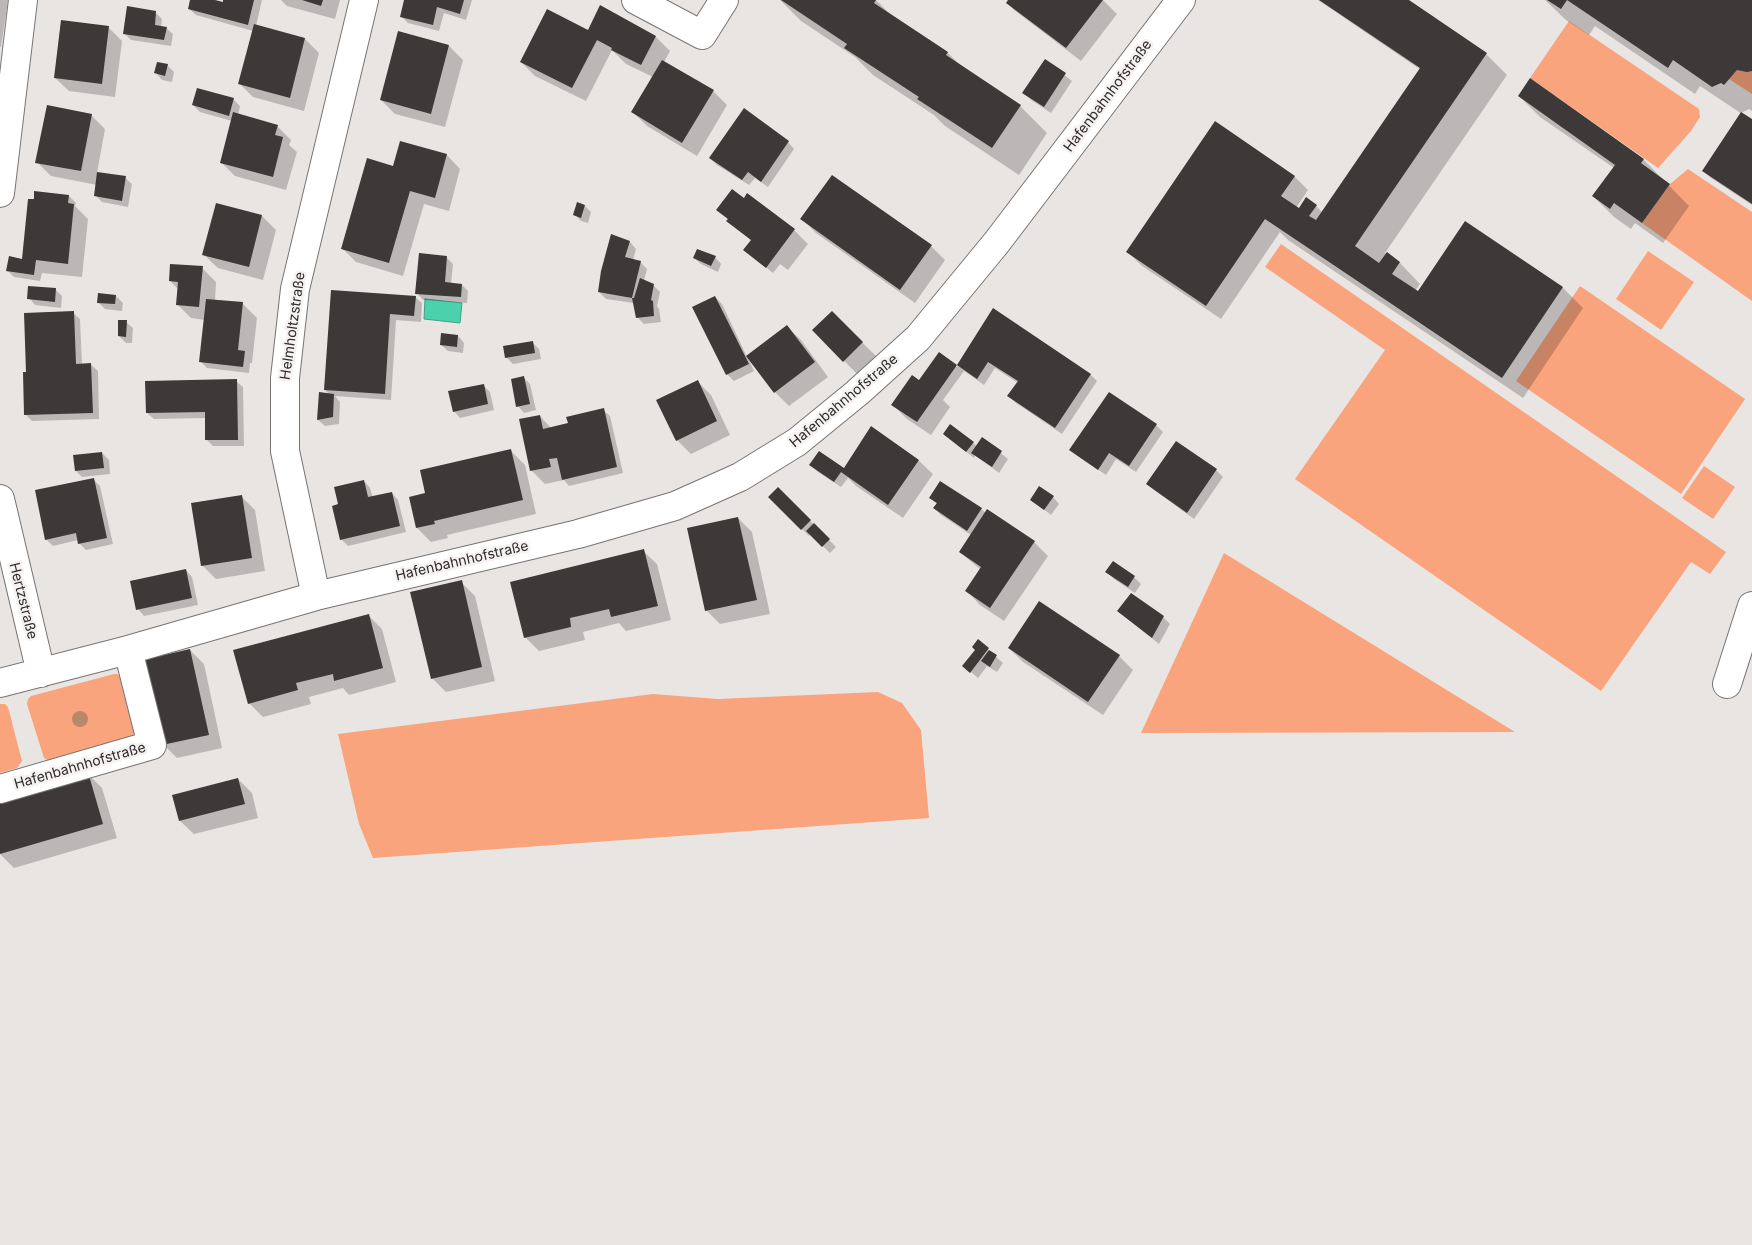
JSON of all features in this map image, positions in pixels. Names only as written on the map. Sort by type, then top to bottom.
[{"type":"street","points":[[0,193],[4,118],[23,0]]},
{"type":"street","name":"Helmholtzstraße","points":[[316,596],[285,451],[285,378],[295,289],[364,0]]},
{"type":"street","points":[[636,0],[702,35],[724,0]]},
{"type":"street","name":"Hafenbahnhofstraße","points":[[0,684],[128,650],[316,596],[578,534],[668,508],[740,477],[797,442],[857,393],[918,338],[997,242],[1181,0]]},
{"type":"street","name":"Hertzstraße","points":[[0,499],[41,673]]},
{"type":"street","points":[[1727,684],[1752,606]]},
{"type":"street","name":"Hafenbahnhofstraße","points":[[0,789],[152,746],[128,650]]},
{"type":"shaded area","points":[[1569,21],[1699,109],[1700,117],[1691,131],[1658,168],[1530,78]]},
{"type":"shaded area","points":[[1737,70],[1752,71],[1752,94],[1729,79]]},
{"type":"shaded area","points":[[1688,169],[1752,212],[1752,301],[1642,223],[1670,184]]},
{"type":"shaded area","points":[[1281,244],[1726,552],[1710,574],[1691,562],[1601,691],[1295,479],[1385,350],[1265,267]]},
{"type":"shaded area","points":[[1648,251],[1694,282],[1661,330],[1616,299]]},
{"type":"shaded area","points":[[1580,286],[1745,399],[1681,494],[1516,381]]},
{"type":"shaded area","points":[[425,299],[462,303],[460,323],[424,319]]},
{"type":"shaded area","points":[[1704,466],[1735,487],[1713,519],[1682,498]]},
{"type":"shaded area","points":[[1224,553],[1515,732],[1141,733]]},
{"type":"shaded area","points":[[118,674],[120,678],[134,732],[133,736],[130,739],[52,760],[44,758],[27,704],[28,699],[31,696]]},
{"type":"shaded area","points":[[878,692],[902,703],[921,730],[929,818],[373,858],[359,824],[338,734],[653,694],[718,699]]},
{"type":"shaded area","points":[[0,704],[5,704],[8,707],[22,761],[17,768],[0,773]]},
{"type":"building","points":[[190,0],[215,0],[223,2],[223,0],[254,0],[248,25],[188,9]]},
{"type":"building","points":[[302,0],[323,0],[321,6]]},
{"type":"building","points":[[404,0],[464,0],[460,14],[437,7],[433,25],[400,17]]},
{"type":"building","points":[[781,0],[876,0],[874,3],[948,52],[946,55],[1021,105],[992,148],[844,48],[847,44]]},
{"type":"building","points":[[1008,0],[1103,0],[1066,48],[1006,3]]},
{"type":"building","points":[[1319,0],[1409,0],[1487,53],[1355,246],[1379,263],[1387,252],[1400,262],[1392,274],[1418,291],[1465,221],[1563,287],[1502,378],[1265,219],[1206,306],[1126,252],[1215,121],[1295,176],[1281,196],[1299,208],[1306,197],[1317,205],[1309,216],[1316,220],[1420,68]]},
{"type":"building","points":[[1547,0],[1567,0],[1561,9]]},
{"type":"building","points":[[1567,0],[1752,0],[1752,71],[1737,70],[1724,85],[1721,83],[1712,87],[1673,60],[1668,68]]},
{"type":"building","points":[[600,5],[656,36],[641,65],[611,50],[612,48],[597,40],[572,88],[520,62],[547,9],[588,30]]},
{"type":"building","points":[[127,6],[156,11],[155,25],[167,27],[164,40],[123,34]]},
{"type":"building","points":[[61,20],[109,26],[102,84],[54,78]]},
{"type":"building","points":[[254,24],[305,38],[290,98],[238,84]]},
{"type":"building","points":[[398,31],[449,45],[431,114],[380,100]]},
{"type":"building","points":[[1045,59],[1066,73],[1044,107],[1022,93]]},
{"type":"building","points":[[662,60],[714,90],[682,143],[631,112]]},
{"type":"building","points":[[157,62],[168,64],[165,76],[154,73]]},
{"type":"building","points":[[1530,78],[1644,159],[1641,163],[1670,184],[1642,223],[1614,203],[1610,209],[1592,196],[1615,165],[1518,96]]},
{"type":"building","points":[[197,88],[234,98],[229,116],[192,105]]},
{"type":"building","points":[[47,105],[92,114],[81,171],[35,163]]},
{"type":"building","points":[[744,108],[789,141],[761,182],[748,172],[742,180],[709,158]]},
{"type":"building","points":[[233,112],[278,125],[275,135],[283,137],[273,177],[220,163]]},
{"type":"building","points":[[1741,112],[1752,119],[1752,204],[1702,171]]},
{"type":"building","points":[[400,141],[447,154],[435,198],[410,191],[389,263],[341,249],[367,158],[393,166]]},
{"type":"building","points":[[97,172],[126,176],[122,201],[94,196]]},
{"type":"building","points":[[832,175],[932,245],[900,290],[800,219]]},
{"type":"building","points":[[732,189],[744,198],[747,193],[795,229],[766,268],[743,250],[751,240],[726,221],[728,219],[716,210]]},
{"type":"building","points":[[34,191],[69,195],[68,203],[74,204],[68,264],[36,260],[34,275],[6,271],[9,256],[22,259],[28,199],[34,199]]},
{"type":"building","points":[[577,202],[585,205],[581,218],[573,215]]},
{"type":"building","points":[[216,203],[262,215],[249,267],[202,255]]},
{"type":"building","points":[[611,234],[630,241],[625,257],[641,261],[632,298],[598,292],[601,271]]},
{"type":"building","points":[[697,249],[716,256],[711,266],[693,258]]},
{"type":"building","points":[[419,253],[447,256],[445,282],[462,284],[461,297],[415,294]]},
{"type":"building","points":[[170,264],[203,266],[199,307],[176,305],[178,282],[169,281]]},
{"type":"building","points":[[640,278],[654,284],[651,300],[653,301],[654,316],[636,318],[632,298],[634,298]]},
{"type":"building","points":[[28,286],[56,288],[55,302],[27,299]]},
{"type":"building","points":[[331,290],[416,296],[414,316],[390,314],[385,394],[324,390]]},
{"type":"building","points":[[98,293],[116,295],[115,304],[97,303]]},
{"type":"building","points":[[715,296],[749,364],[726,375],[692,307]]},
{"type":"building","points":[[206,299],[243,302],[238,350],[245,351],[243,367],[199,362]]},
{"type":"building","points":[[993,308],[1091,374],[1055,428],[1007,396],[1018,381],[988,362],[977,379],[957,365]]},
{"type":"building","points":[[74,311],[76,364],[91,363],[93,413],[24,415],[23,372],[26,372],[24,313]]},
{"type":"building","points":[[832,311],[863,342],[843,362],[812,330]]},
{"type":"building","points":[[118,320],[127,320],[126,337],[118,336]]},
{"type":"building","points":[[787,325],[815,362],[774,393],[746,356]]},
{"type":"building","points":[[441,333],[458,335],[457,347],[440,345]]},
{"type":"building","points":[[533,341],[535,353],[505,358],[503,346]]},
{"type":"building","points":[[939,352],[957,365],[917,422],[891,405],[912,375],[919,380]]},
{"type":"building","points":[[524,376],[530,404],[516,407],[511,379]]},
{"type":"building","points":[[237,379],[238,440],[205,440],[205,412],[146,413],[145,381]]},
{"type":"building","points":[[698,380],[717,421],[676,441],[656,400]]},
{"type":"building","points":[[484,384],[488,404],[453,412],[448,391]]},
{"type":"building","points":[[319,392],[334,394],[333,417],[317,420]]},
{"type":"building","points":[[1109,392],[1157,424],[1129,466],[1109,453],[1098,470],[1069,450]]},
{"type":"building","points":[[604,408],[617,467],[562,480],[557,458],[549,459],[551,467],[530,471],[519,419],[540,415],[543,429],[568,423],[566,417]]},
{"type":"building","points":[[950,424],[974,442],[966,452],[943,434]]},
{"type":"building","points":[[871,426],[919,460],[888,505],[841,472],[834,482],[809,465],[819,451],[844,468]]},
{"type":"building","points":[[982,437],[1002,451],[992,467],[971,453]]},
{"type":"building","points":[[1176,441],[1217,469],[1187,513],[1146,484]]},
{"type":"building","points":[[511,449],[523,500],[434,521],[435,524],[416,528],[409,497],[425,493],[420,470]]},
{"type":"building","points":[[102,452],[104,468],[75,471],[73,455]]},
{"type":"building","points":[[94,478],[107,538],[78,544],[76,533],[45,540],[35,490]]},
{"type":"building","points":[[364,480],[368,497],[392,492],[400,526],[340,540],[332,506],[338,504],[334,487]]},
{"type":"building","points":[[940,481],[982,508],[967,531],[933,508],[937,503],[929,498]]},
{"type":"building","points":[[1039,486],[1054,496],[1044,510],[1030,500]]},
{"type":"building","points":[[778,487],[811,520],[801,530],[768,497]]},
{"type":"building","points":[[242,495],[252,558],[201,566],[191,503]]},
{"type":"building","points":[[987,509],[1035,541],[990,608],[965,591],[981,567],[959,552]]},
{"type":"building","points":[[738,517],[757,600],[705,611],[687,528]]},
{"type":"building","points":[[814,523],[830,539],[822,547],[806,531]]},
{"type":"building","points":[[644,549],[658,606],[611,617],[609,609],[570,618],[571,627],[524,638],[510,582]]},
{"type":"building","points":[[1113,561],[1135,576],[1128,587],[1105,572]]},
{"type":"building","points":[[186,569],[192,598],[136,610],[130,581]]},
{"type":"building","points":[[462,580],[482,667],[431,679],[410,592]]},
{"type":"building","points":[[1131,593],[1164,616],[1152,638],[1117,611]]},
{"type":"building","points":[[1039,601],[1120,655],[1088,702],[1008,648]]},
{"type":"building","points":[[369,614],[383,668],[334,681],[333,674],[296,683],[298,690],[248,704],[233,650]]},
{"type":"building","points":[[978,639],[989,648],[970,673],[962,666],[975,650],[972,647]]},
{"type":"building","points":[[190,649],[209,735],[162,745],[142,660]]},
{"type":"building","points":[[989,650],[997,655],[990,667],[981,661]]},
{"type":"building","points":[[88,772],[103,824],[0,854],[0,798]]},
{"type":"building","points":[[238,778],[245,804],[179,821],[172,795]]}]
